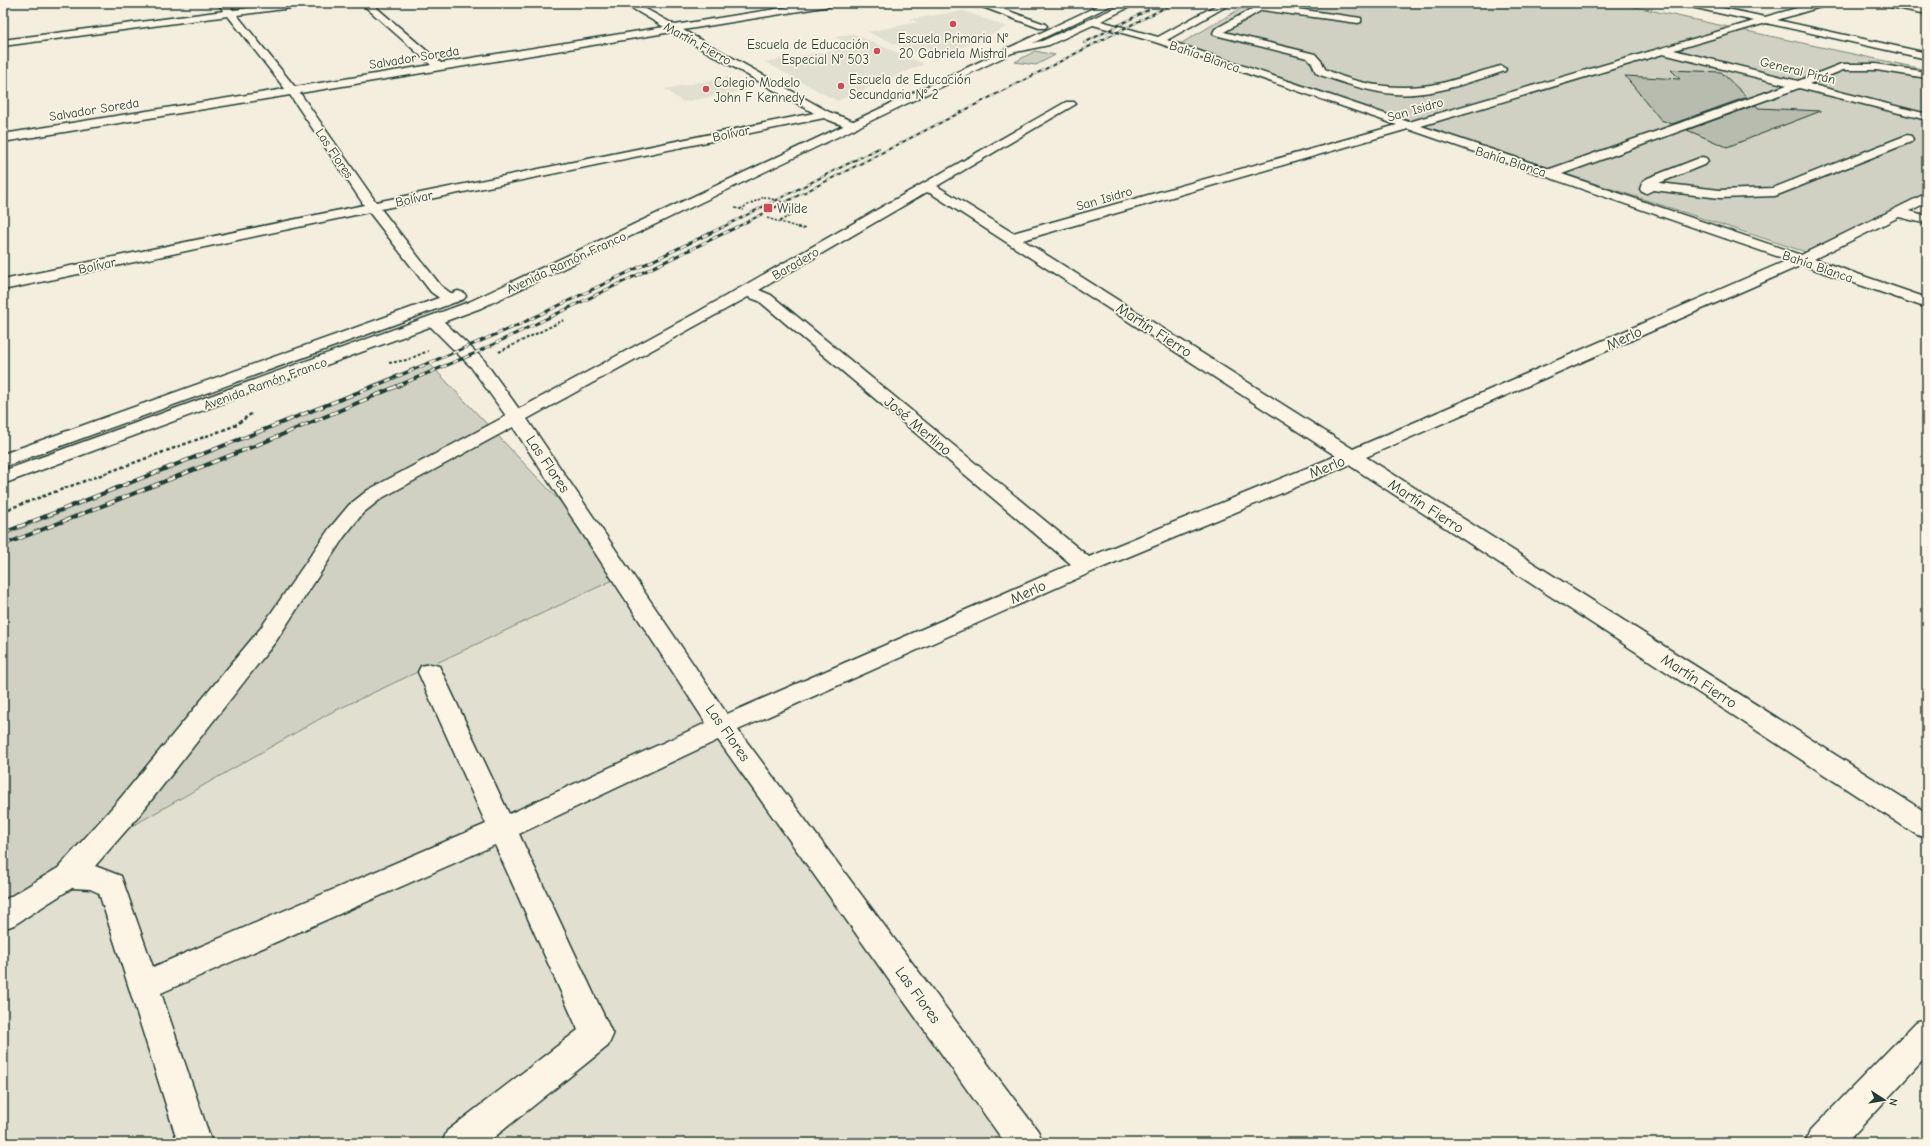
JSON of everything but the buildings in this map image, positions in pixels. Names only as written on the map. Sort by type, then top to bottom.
[{"type":"street","name":"Las Flores","points":[[222,3],[292,90],[372,206],[436,289],[450,299]]},
{"type":"street","points":[[3,43],[307,3]]},
{"type":"street","points":[[366,3],[439,67]]},
{"type":"street","name":"Martín Fierro","points":[[628,3],[825,114],[854,126]]},
{"type":"street","name":"Salvador Soreda","points":[[3,138],[830,3]]},
{"type":"street","points":[[977,3],[1042,26]]},
{"type":"street","name":"Avenida Ramón Franco","points":[[623,221],[1091,3]]},
{"type":"street","name":"Avenida Ramón Franco","points":[[3,478],[434,321],[502,293],[1111,3]]},
{"type":"street","points":[[1011,50],[1044,43],[1095,22],[1133,3]]},
{"type":"street","points":[[1159,40],[1227,3]]},
{"type":"street","points":[[1687,3],[1927,56]]},
{"type":"street","name":"San Isidro","points":[[1013,238],[1407,126],[1824,3]]},
{"type":"street","points":[[1886,3],[1927,11]]},
{"type":"street","points":[[1358,20],[1261,7],[1218,32],[1221,35],[1311,56],[1317,62],[1320,71],[1324,73],[1380,89],[1429,89],[1464,81],[1501,69]]},
{"type":"street","name":"Bahía Blanca","points":[[1095,22],[1159,40],[1927,303]]},
{"type":"street","points":[[1240,50],[1262,44]]},
{"type":"street","name":"General Pirán","points":[[1663,50],[1927,117]]},
{"type":"street","points":[[1208,57],[1225,53]]},
{"type":"street","points":[[1549,174],[1798,85],[1841,67],[1876,67],[1927,75]]},
{"type":"street","points":[[1464,81],[1483,86]]},
{"type":"street","points":[[1495,90],[1511,95]]},
{"type":"street","name":"Baradero","points":[[3,916],[68,876],[128,809],[268,635],[336,533],[356,510],[375,494],[516,417],[566,392],[747,291],[836,238],[1070,104]]},
{"type":"street","name":"Bolívar","points":[[3,285],[372,206],[825,114]]},
{"type":"street","points":[[1648,186],[1720,194],[1775,192],[1907,139]]},
{"type":"street","points":[[1628,201],[1646,192],[1648,186],[1653,181],[1702,160]]},
{"type":"street","name":"Martín Fierro","points":[[926,186],[937,191],[1013,238],[1350,457],[1927,826]]},
{"type":"street","name":"Merlo","points":[[143,986],[503,829],[722,727],[1086,566],[1350,457],[1802,260],[1927,197]]},
{"type":"street","points":[[1898,212],[1927,220]]},
{"type":"street","name":"Avenida Ramón Franco","points":[[3,461],[450,299],[471,290]]},
{"type":"street","name":"José Merlino","points":[[747,291],[765,298],[1086,566]]},
{"type":"street","name":"Las Flores","points":[[434,321],[477,363],[516,417],[722,727],[1026,1143]]},
{"type":"street","points":[[430,672],[597,1034],[458,1143]]},
{"type":"street","points":[[68,876],[93,877],[111,885],[195,1143]]},
{"type":"street","points":[[1822,1143],[1927,1033]]},
{"type":"path","points":[[744,210],[739,209],[764,197],[805,208],[779,221]]},
{"type":"path","points":[[767,218],[836,238]]},
{"type":"path","points":[[477,363],[564,320]]},
{"type":"path","points":[[3,511],[90,479]]},
{"type":"shaded area","points":[[1250,3],[1617,3],[1927,70],[1927,200],[1818,256],[1175,47]]},
{"type":"shaded area","points":[[964,11],[1007,27],[934,60],[867,32],[918,22],[910,19]]},
{"type":"shaded area","name":"Escuela de Educación Secundaria N° 2","points":[[854,34],[924,64],[837,101],[765,62],[854,47],[835,37]]},
{"type":"shaded area","points":[[1035,51],[1055,55],[1036,65],[1015,62]]},
{"type":"shaded area","name":"Colegio Modelo John F Kennedy","points":[[728,77],[747,90],[683,102],[665,89]]},
{"type":"shaded area","points":[[428,362],[628,573],[330,713],[3,900],[3,536]]},
{"type":"shaded area","points":[[628,573],[1016,1143],[3,1143],[3,900],[330,713]]},
{"type":"railway","points":[[736,227],[1174,3]]},
{"type":"railway","points":[[1084,43],[1148,10]]},
{"type":"railway","points":[[723,227],[879,148]]},
{"type":"railway","points":[[375,386],[516,326],[723,227]]},
{"type":"railway","points":[[397,386],[471,355],[736,227]]},
{"type":"railway","points":[[3,533],[377,385]]},
{"type":"railway","points":[[3,545],[267,441],[400,385]]},
{"type":"place","name":"Escuela Primaria N° 20 Gabriela Mistral","points":[[953,24]]},
{"type":"place","name":"Escuela de Educación Especial N° 503","points":[[877,51]]},
{"type":"place","name":"Escuela de Educación Secundaria N° 2","points":[[841,86]]},
{"type":"place","name":"Colegio Modelo John F Kennedy","points":[[706,89]]},
{"type":"place","name":"Wilde","points":[[768,208]]}]
